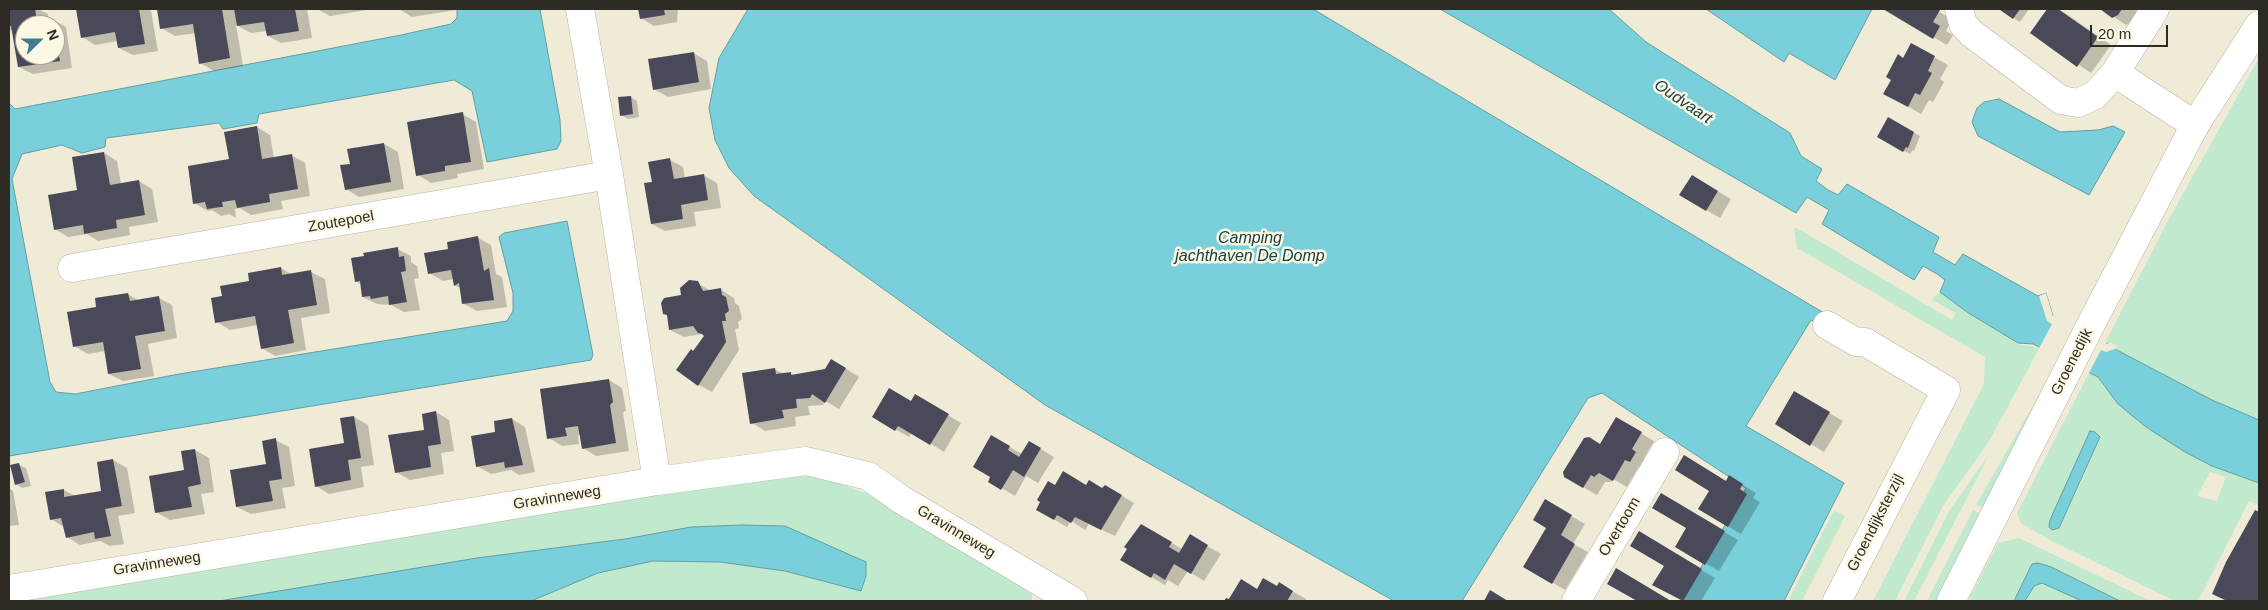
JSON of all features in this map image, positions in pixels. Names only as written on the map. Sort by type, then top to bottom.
[{"type":"street","points":[[580,9],[609,175],[656,481]]},
{"type":"street","points":[[1959,9],[1963,24],[1971,33],[2061,100],[2078,103],[2095,95],[2115,73],[2155,9]]},
{"type":"street","name":"Groenedijk","points":[[1951,601],[2088,330],[2195,125],[2259,25]]},
{"type":"street","points":[[2115,73],[2195,125]]},
{"type":"street","name":"Zoutepoel","points":[[72,268],[609,175]]},
{"type":"street","name":"Groendijksterzijl","points":[[1827,325],[1856,342],[1865,342],[1946,390],[1837,601]]},
{"type":"street","name":"Overtoom","points":[[1576,601],[1665,452]]},
{"type":"street","name":"Gravinneweg","points":[[9,589],[656,481],[806,461],[868,476],[902,500],[1073,601]]},
{"type":"green space","points":[[2259,58],[2259,420],[2212,400],[2105,343],[2170,217]]},
{"type":"green space","points":[[1794,228],[1797,228],[1952,320],[1956,313],[1932,300],[1940,292],[1967,312],[2014,339],[2019,345],[2032,346],[2039,349],[1988,443],[1943,506],[1895,601],[1873,601],[1984,384],[1985,357],[1797,248]]},
{"type":"green space","points":[[2089,373],[2098,377],[2118,404],[2146,427],[2212,466],[2259,483],[2259,505],[2249,501],[2198,601],[2175,601],[2048,539],[2021,523],[2017,513]],"holes":[[[2095,432],[2100,437],[2080,485],[2059,528],[2056,530]],[[2210,472],[2226,477],[2217,501],[2197,496]]]},
{"type":"green space","points":[[2044,386],[2046,387],[1983,508],[1976,505]]},
{"type":"green space","points":[[1990,453],[1914,601],[1904,601],[1949,511]]},
{"type":"green space","points":[[809,473],[869,494],[1026,585],[1032,594],[1032,601],[531,601],[598,573],[653,561],[720,562],[785,571],[844,587],[785,526],[742,525],[691,527],[625,539],[477,558],[219,601],[9,601],[693,488]]},
{"type":"green space","points":[[1834,510],[1845,516],[1802,601],[1788,601]]},
{"type":"green space","points":[[1973,510],[1980,514],[1936,601],[1927,601]]},
{"type":"green space","points":[[2019,538],[2151,601],[2120,601],[2051,567],[2038,563],[2032,564],[2014,601],[1968,601],[1998,543]]},
{"type":"green space","points":[[2048,583],[2082,601],[2025,601],[2034,586]]},
{"type":"water","points":[[457,9],[540,9],[560,120],[561,141],[557,149],[487,162],[472,91],[454,80],[259,114],[257,123],[223,129],[219,123],[106,138],[105,147],[82,153],[62,145],[22,154],[12,179],[50,382],[56,392],[75,394],[179,374],[507,321],[513,311],[513,293],[499,237],[504,233],[567,221],[593,355],[591,360],[9,456],[9,103],[15,109],[401,35],[451,24],[457,18]]},
{"type":"water","name":"Camping jachthaven De Domp","points":[[748,9],[1313,9],[1829,316],[1822,327],[1811,320],[1746,426],[1844,483],[1784,601],[1682,601],[1746,488],[1602,393],[1588,398],[1462,601],[1394,601],[1045,405],[754,196],[729,168],[715,140],[709,108],[719,58]]},
{"type":"water","name":"Oudvaart","points":[[1440,9],[1609,9],[1646,42],[1790,133],[1801,156],[1822,169],[1816,181],[1828,190],[1838,195],[1847,184],[1939,237],[1933,252],[1955,265],[1963,254],[2038,296],[2046,293],[2053,316],[2106,344],[2109,343],[2115,349],[2212,400],[2259,420],[2259,483],[2212,466],[2185,452],[2146,427],[2118,404],[2098,377],[2033,344],[2018,343],[1967,312],[1940,292],[1945,280],[1937,274],[1923,266],[1914,280],[1822,224],[1829,210],[1807,197],[1796,213]]},
{"type":"water","points":[[1706,9],[1872,9],[1835,80],[1789,53],[1784,62]]},
{"type":"water","points":[[1999,99],[2060,132],[2098,130],[2113,126],[2125,132],[2089,195],[1978,136],[1972,122],[1977,108],[1984,102]]},
{"type":"water","points":[[2090,431],[2095,432],[2100,437],[2059,528],[2052,530],[2049,527],[2050,520]]},
{"type":"water","points":[[785,526],[866,562],[866,576],[861,591],[785,571],[720,562],[653,561],[598,573],[531,601],[219,601],[477,558],[625,539],[691,527]]},
{"type":"water","points":[[2038,563],[2051,567],[2120,601],[2082,601],[2042,583],[2034,586],[2025,601],[2014,601],[2032,564]]},
{"type":"pier","points":[[2046,293],[2053,316],[2057,315],[2106,340],[2106,344],[2111,342],[2118,348],[2106,352],[2101,350],[2088,375],[2038,350],[2052,324],[2047,321],[2039,296]]},
{"type":"building","points":[[9,9],[35,9],[36,15],[15,15],[15,49],[11,26],[9,26]]},
{"type":"building","points":[[76,9],[139,9],[145,44],[118,48],[115,32],[81,38]]},
{"type":"building","points":[[157,9],[222,9],[230,58],[199,64],[193,24],[160,29]]},
{"type":"building","points":[[234,9],[295,9],[299,31],[267,36],[264,22],[237,26]]},
{"type":"building","points":[[638,9],[664,9],[665,15],[640,19]]},
{"type":"building","points":[[1883,9],[1937,9],[1940,10],[1933,22],[1940,26],[1933,39]]},
{"type":"building","points":[[2020,9],[2013,19],[2000,10]]},
{"type":"building","points":[[2047,9],[2058,9],[2098,37],[2077,67],[2030,33]]},
{"type":"building","points":[[2100,9],[2122,9],[2118,15],[2112,18]]},
{"type":"building","points":[[1911,43],[1935,56],[1928,71],[1932,73],[1920,95],[1915,93],[1908,107],[1883,94],[1891,80],[1886,77],[1898,54],[1903,58]]},
{"type":"building","points":[[694,52],[699,82],[653,90],[648,59]]},
{"type":"building","points":[[631,96],[633,114],[620,116],[618,97]]},
{"type":"building","points":[[463,112],[471,162],[445,166],[445,171],[416,176],[407,122]]},
{"type":"building","points":[[1888,117],[1914,132],[1908,148],[1906,147],[1903,152],[1877,137]]},
{"type":"building","points":[[257,126],[262,159],[292,154],[298,189],[269,194],[270,202],[237,208],[235,200],[222,202],[223,207],[207,209],[205,202],[193,204],[188,166],[229,159],[224,132]]},
{"type":"building","points":[[384,143],[391,182],[345,190],[340,165],[350,164],[347,149]]},
{"type":"building","points":[[104,152],[110,185],[139,180],[145,215],[116,220],[117,228],[84,234],[83,225],[54,230],[48,195],[77,190],[72,157]]},
{"type":"building","points":[[670,158],[674,179],[704,174],[708,200],[681,205],[683,219],[651,224],[644,183],[652,182],[648,162]]},
{"type":"building","points":[[1692,175],[1718,191],[1706,211],[1679,195]]},
{"type":"building","points":[[478,236],[484,271],[489,268],[494,300],[462,304],[459,283],[454,286],[451,270],[428,274],[424,253],[448,249],[447,242]]},
{"type":"building","points":[[398,247],[399,257],[404,256],[406,271],[401,272],[407,302],[389,305],[388,296],[371,299],[370,296],[362,297],[360,281],[355,282],[351,258],[364,256],[363,253]]},
{"type":"building","points":[[281,267],[282,275],[311,270],[317,305],[288,310],[294,343],[261,349],[255,316],[215,323],[211,298],[222,296],[220,286],[249,281],[248,273]]},
{"type":"building","points":[[689,280],[698,281],[703,291],[721,288],[722,295],[726,297],[729,311],[725,314],[726,321],[722,321],[726,342],[698,386],[676,370],[691,349],[693,351],[704,336],[698,333],[693,326],[669,330],[667,315],[663,314],[661,303],[664,298],[681,295],[680,288]]},
{"type":"building","points":[[128,293],[130,301],[159,296],[165,331],[135,336],[141,369],[108,374],[103,342],[73,347],[67,312],[96,307],[95,298]]},
{"type":"building","points":[[831,359],[846,368],[825,403],[812,394],[810,398],[796,399],[797,408],[782,410],[784,418],[750,424],[742,373],[775,368],[776,374],[791,372],[791,375],[825,369]]},
{"type":"building","points":[[609,379],[613,402],[610,405],[616,443],[582,449],[578,426],[565,428],[567,436],[547,439],[540,389]]},
{"type":"building","points":[[889,388],[911,401],[915,394],[949,414],[930,445],[898,426],[895,431],[872,417]]},
{"type":"building","points":[[1794,391],[1830,412],[1810,446],[1775,424]]},
{"type":"building","points":[[436,411],[441,444],[428,446],[431,467],[395,473],[388,435],[424,430],[422,414]]},
{"type":"building","points":[[354,416],[361,458],[348,460],[351,480],[315,487],[309,449],[344,443],[340,418]]},
{"type":"building","points":[[1616,417],[1642,432],[1632,449],[1636,452],[1630,462],[1625,460],[1613,481],[1599,473],[1594,477],[1591,475],[1583,488],[1564,477],[1563,472],[1584,438],[1589,437],[1600,444]]},
{"type":"building","points":[[512,418],[523,465],[505,468],[504,462],[476,467],[471,436],[495,432],[494,421]]},
{"type":"building","points":[[991,435],[1010,446],[1008,450],[1019,457],[1029,441],[1041,448],[1024,477],[1013,470],[1001,490],[988,482],[990,477],[973,467]]},
{"type":"building","points":[[276,438],[282,479],[269,481],[273,501],[236,507],[230,470],[266,464],[262,441]]},
{"type":"building","points":[[195,449],[201,484],[188,487],[192,507],[155,513],[149,476],[184,470],[181,451]]},
{"type":"building","points":[[1684,455],[1726,481],[1729,475],[1743,484],[1740,489],[1747,494],[1728,527],[1698,509],[1709,491],[1675,470]]},
{"type":"building","points":[[113,459],[122,506],[105,509],[111,536],[95,539],[94,532],[66,538],[61,518],[50,520],[45,492],[64,489],[64,497],[101,491],[97,462]]},
{"type":"building","points":[[19,463],[25,482],[15,485],[10,465]]},
{"type":"building","points":[[1063,471],[1086,485],[1089,480],[1102,488],[1105,485],[1122,495],[1101,530],[1075,517],[1071,523],[1057,515],[1054,520],[1036,510],[1040,502],[1037,500],[1048,481],[1055,485]]},
{"type":"building","points":[[1661,493],[1725,531],[1705,565],[1675,547],[1686,528],[1652,508]]},
{"type":"building","points":[[1545,499],[1572,515],[1561,535],[1575,544],[1552,584],[1523,567],[1546,528],[1533,520]]},
{"type":"building","points":[[2255,510],[2259,512],[2259,601],[2227,601],[2212,594],[2226,562]]},
{"type":"building","points":[[1141,524],[1172,542],[1169,547],[1179,553],[1190,534],[1208,545],[1191,574],[1174,564],[1165,580],[1154,573],[1151,578],[1120,560],[1127,549],[1124,547]]},
{"type":"building","points":[[1639,531],[1702,569],[1683,601],[1652,585],[1664,566],[1630,546]]},
{"type":"building","points":[[1616,568],[1671,601],[1637,601],[1607,584]]},
{"type":"building","points":[[1263,578],[1277,586],[1279,582],[1293,591],[1287,601],[1224,601],[1226,598],[1229,599],[1241,579],[1257,589]]},
{"type":"building","points":[[1490,590],[1508,601],[1484,601]]}]
